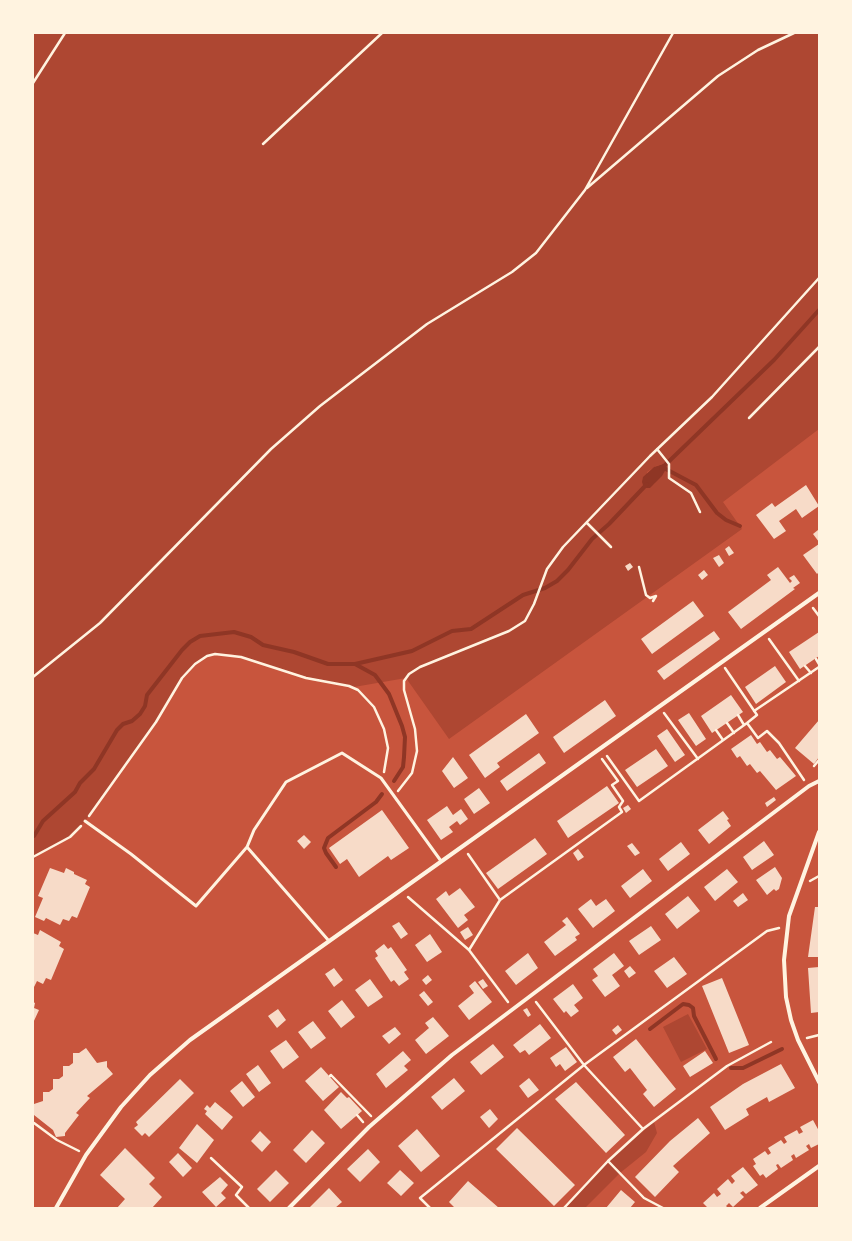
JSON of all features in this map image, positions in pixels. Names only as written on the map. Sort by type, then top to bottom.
[{"type":"street","points":[[56,1208],[86,1155],[120,1107],[150,1075],[190,1040],[819,593]]},
{"type":"street","points":[[288,1208],[375,1121],[438,1066],[512,1008],[531,996],[809,786],[819,781]]},
{"type":"street","points":[[819,832],[797,892],[787,926],[784,960],[788,1009],[798,1040],[819,1082]]},
{"type":"street","points":[[760,1208],[819,1166]]},
{"type":"lane","points":[[85,821],[131,854],[196,906],[247,848],[254,830],[286,782],[342,753],[381,778],[441,861]]},
{"type":"lane","points":[[247,848],[329,941]]},
{"type":"path","points":[[33,82],[65,33]]},
{"type":"path","points":[[264,144],[382,33]]},
{"type":"path","points":[[33,677],[100,623],[271,449],[320,406],[360,373],[427,324],[512,272],[528,260],[554,232],[585,190],[673,33]]},
{"type":"path","points":[[585,190],[723,72],[758,50],[794,33]]},
{"type":"path","points":[[394,796],[412,773],[417,751],[415,729],[404,690],[406,678],[420,667],[509,632],[521,625],[530,613],[551,561],[562,547],[587,523],[657,449],[712,397],[819,278]]},
{"type":"path","points":[[749,418],[819,347]]},
{"type":"path","points":[[657,449],[669,464],[669,478],[691,493],[700,512]]},
{"type":"path","points":[[587,523],[611,547]]},
{"type":"path","points":[[639,567],[646,595],[650,598],[656,596],[653,601]]},
{"type":"path","points":[[764,632],[799,681]]},
{"type":"path","points":[[33,856],[70,836],[85,821],[156,722],[182,678],[194,664],[207,656],[215,654],[241,657],[306,678],[350,686],[362,693],[374,707],[386,735],[387,755],[385,768],[381,778]]},
{"type":"path","points":[[754,711],[774,696],[811,673],[819,666],[816,659]]},
{"type":"path","points":[[607,756],[639,801],[758,715],[721,663]]},
{"type":"path","points":[[805,666],[811,673]]},
{"type":"path","points":[[782,686],[784,690]]},
{"type":"path","points":[[761,700],[764,704]]},
{"type":"path","points":[[659,706],[698,759]]},
{"type":"path","points":[[738,715],[758,738],[767,731],[779,743],[801,775]]},
{"type":"path","points":[[727,723],[734,732]]},
{"type":"path","points":[[716,730],[723,740]]},
{"type":"path","points":[[469,950],[500,900],[622,812],[619,808],[623,801],[612,785],[618,781],[602,758]]},
{"type":"path","points":[[814,766],[819,760]]},
{"type":"path","points":[[468,854],[500,900]]},
{"type":"path","points":[[810,881],[819,876]]},
{"type":"path","points":[[408,897],[469,950],[512,1008]]},
{"type":"path","points":[[430,1208],[420,1198],[584,1065],[767,931],[787,926]]},
{"type":"path","points":[[531,996],[584,1065],[643,1129]]},
{"type":"path","points":[[806,1038],[819,1035]]},
{"type":"path","points":[[564,1208],[608,1161],[643,1129],[727,1066],[771,1042]]},
{"type":"path","points":[[330,1076],[331,1075],[375,1121]]},
{"type":"path","points":[[34,1123],[57,1140],[79,1151]]},
{"type":"path","points":[[211,1158],[242,1187],[236,1195],[249,1208]]},
{"type":"path","points":[[608,1161],[644,1198],[663,1208]]},
{"type":"shaded area","points":[[33,33],[819,33],[819,429],[723,502],[742,529],[449,739],[406,678],[354,687],[320,681],[231,654],[215,654],[201,659],[182,678],[156,722],[85,821],[70,837],[37,855],[33,861]],"holes":[[[663,464],[666,466],[654,484],[646,488],[647,472],[656,466]]]},
{"type":"shaded area","points":[[663,464],[666,466],[666,469],[662,476],[650,488],[644,488],[642,482],[643,477],[654,467]]},
{"type":"shaded area","points":[[688,1014],[707,1049],[681,1062],[663,1027]]},
{"type":"shaded area","points":[[654,1122],[657,1133],[646,1152],[620,1173],[585,1208],[565,1208],[608,1161]]},
{"type":"building","points":[[806,485],[819,506],[802,518],[796,509],[779,521],[786,531],[774,539],[756,515],[772,503],[775,507]]},
{"type":"building","points":[[818,530],[819,531],[819,542],[813,534]]},
{"type":"building","points":[[819,544],[819,572],[817,574],[803,555]]},
{"type":"building","points":[[729,546],[734,553],[729,556],[725,549]]},
{"type":"building","points":[[719,555],[724,563],[719,567],[713,558]]},
{"type":"building","points":[[630,563],[633,567],[628,571],[625,566]]},
{"type":"building","points":[[778,567],[790,583],[792,581],[789,578],[794,575],[800,583],[793,588],[795,589],[741,629],[728,612],[771,580],[767,575]]},
{"type":"building","points":[[704,570],[708,575],[702,580],[698,575]]},
{"type":"building","points":[[693,601],[704,616],[652,654],[641,639]]},
{"type":"building","points":[[714,631],[720,639],[664,680],[657,671]]},
{"type":"building","points":[[819,632],[819,656],[800,669],[789,652]]},
{"type":"building","points":[[775,666],[786,682],[756,704],[745,687]]},
{"type":"building","points":[[731,695],[743,712],[712,733],[701,716]]},
{"type":"building","points":[[605,700],[616,716],[564,753],[553,737]]},
{"type":"building","points":[[689,713],[706,739],[696,746],[678,720]]},
{"type":"building","points":[[526,714],[539,733],[497,763],[500,767],[485,778],[469,755]]},
{"type":"building","points":[[819,720],[819,757],[814,764],[795,748]]},
{"type":"building","points":[[667,729],[685,755],[675,762],[657,736]]},
{"type":"building","points":[[751,735],[757,744],[760,742],[767,752],[770,750],[777,759],[780,757],[796,776],[776,790],[760,771],[757,773],[750,764],[747,766],[740,756],[737,758],[731,749]]},
{"type":"building","points":[[656,749],[668,766],[637,787],[625,770]]},
{"type":"building","points":[[539,753],[546,763],[507,791],[500,781]]},
{"type":"building","points":[[453,757],[468,778],[454,788],[442,771]]},
{"type":"building","points":[[607,786],[619,803],[568,838],[557,821]]},
{"type":"building","points":[[479,788],[490,803],[474,814],[464,799]]},
{"type":"building","points":[[774,797],[776,800],[767,807],[765,803]]},
{"type":"building","points":[[628,805],[631,809],[626,813],[623,808]]},
{"type":"building","points":[[447,806],[453,815],[461,809],[468,819],[460,825],[457,821],[449,827],[453,832],[441,840],[427,820]]},
{"type":"building","points":[[382,810],[409,848],[391,860],[388,856],[359,877],[347,859],[340,864],[329,848]]},
{"type":"building","points":[[723,811],[729,819],[727,820],[731,826],[709,844],[698,830]]},
{"type":"building","points":[[304,835],[311,842],[304,849],[297,841]]},
{"type":"building","points":[[535,838],[547,854],[498,889],[486,873]]},
{"type":"building","points":[[764,841],[774,855],[752,870],[743,857]]},
{"type":"building","points":[[681,842],[690,854],[668,871],[659,859]]},
{"type":"building","points":[[632,843],[640,853],[635,856],[627,846]]},
{"type":"building","points":[[578,849],[584,857],[578,861],[573,853]]},
{"type":"building","points":[[775,867],[782,878],[779,889],[776,891],[774,889],[767,895],[756,880]]},
{"type":"building","points":[[50,868],[64,873],[66,868],[74,872],[74,874],[87,880],[85,884],[90,887],[77,918],[72,916],[69,921],[63,919],[60,925],[46,918],[44,921],[35,917],[43,898],[38,896]]},
{"type":"building","points":[[643,869],[652,881],[630,898],[621,886]]},
{"type":"building","points":[[727,869],[738,882],[715,901],[704,887]]},
{"type":"building","points":[[460,888],[475,907],[464,915],[468,920],[458,928],[436,899],[446,891],[449,896]]},
{"type":"building","points":[[743,893],[748,900],[738,907],[733,901]]},
{"type":"building","points":[[688,896],[700,911],[677,929],[665,914]]},
{"type":"building","points":[[591,899],[596,906],[606,899],[615,911],[593,928],[578,909]]},
{"type":"building","points":[[815,907],[819,907],[819,957],[808,957]]},
{"type":"building","points":[[567,917],[580,934],[575,937],[577,940],[555,956],[544,942],[566,925],[562,921]]},
{"type":"building","points":[[399,922],[408,934],[401,939],[392,926]]},
{"type":"building","points":[[651,926],[661,940],[639,955],[629,941]]},
{"type":"building","points":[[468,927],[473,935],[465,940],[460,932]]},
{"type":"building","points":[[40,930],[61,942],[59,946],[64,949],[51,980],[46,978],[43,984],[37,981],[34,987],[33,933],[38,935]]},
{"type":"building","points":[[430,934],[442,952],[427,962],[415,945]]},
{"type":"building","points":[[384,944],[388,949],[391,947],[407,970],[404,972],[409,979],[399,986],[394,980],[391,982],[375,958],[378,956],[375,951]]},
{"type":"building","points":[[528,953],[538,968],[516,985],[505,971]]},
{"type":"building","points":[[614,953],[624,966],[612,975],[620,986],[605,997],[592,980],[598,976],[593,969]]},
{"type":"building","points":[[674,957],[687,974],[667,988],[654,971]]},
{"type":"building","points":[[630,966],[636,973],[629,978],[624,971]]},
{"type":"building","points":[[819,967],[819,1012],[811,1013],[808,968]]},
{"type":"building","points":[[334,968],[343,980],[334,987],[325,974]]},
{"type":"building","points":[[428,975],[432,980],[426,985],[422,980]]},
{"type":"building","points":[[722,978],[749,1045],[729,1053],[702,986]]},
{"type":"building","points":[[370,979],[383,997],[368,1007],[355,990]]},
{"type":"building","points":[[483,979],[488,986],[483,989],[478,982]]},
{"type":"building","points":[[475,981],[492,1002],[469,1020],[458,1006],[474,993],[469,986]]},
{"type":"building","points":[[573,984],[583,998],[574,1005],[579,1011],[571,1017],[566,1011],[564,1013],[553,999]]},
{"type":"building","points":[[424,991],[433,1002],[428,1006],[419,995]]},
{"type":"building","points":[[342,1000],[355,1017],[341,1028],[328,1011]]},
{"type":"building","points":[[33,1002],[35,1003],[34,1008],[39,1010],[33,1023]]},
{"type":"building","points":[[527,1008],[531,1015],[528,1017],[523,1010]]},
{"type":"building","points":[[278,1009],[286,1020],[277,1028],[268,1016]]},
{"type":"building","points":[[433,1017],[449,1036],[426,1054],[415,1040],[429,1028],[425,1023]]},
{"type":"building","points":[[313,1021],[326,1038],[311,1049],[298,1032]]},
{"type":"building","points":[[540,1024],[551,1038],[529,1055],[525,1050],[520,1053],[513,1045]]},
{"type":"building","points":[[618,1025],[622,1030],[616,1035],[612,1030]]},
{"type":"building","points":[[395,1027],[401,1034],[389,1044],[382,1036]]},
{"type":"building","points":[[636,1039],[676,1089],[654,1107],[643,1094],[647,1090],[630,1068],[625,1072],[613,1057]]},
{"type":"building","points":[[286,1040],[299,1057],[283,1069],[270,1051]]},
{"type":"building","points":[[493,1044],[504,1057],[481,1075],[470,1062]]},
{"type":"building","points":[[566,1047],[577,1062],[565,1071],[560,1064],[556,1067],[550,1058]]},
{"type":"building","points":[[86,1048],[97,1063],[107,1061],[107,1067],[113,1074],[87,1096],[90,1098],[76,1113],[79,1115],[65,1133],[65,1136],[56,1137],[53,1130],[34,1115],[34,1104],[43,1101],[43,1092],[49,1092],[53,1089],[53,1079],[59,1079],[63,1076],[63,1066],[69,1066],[73,1063],[73,1053],[79,1053]]},
{"type":"building","points":[[403,1051],[411,1060],[404,1066],[408,1070],[386,1088],[376,1074]]},
{"type":"building","points":[[705,1051],[713,1063],[690,1077],[683,1066]]},
{"type":"building","points":[[781,1064],[795,1088],[769,1102],[767,1097],[746,1109],[749,1115],[725,1130],[710,1107],[743,1084]]},
{"type":"building","points":[[258,1065],[271,1083],[259,1092],[246,1074]]},
{"type":"building","points":[[321,1067],[339,1087],[323,1101],[305,1081]]},
{"type":"building","points":[[454,1078],[465,1091],[442,1110],[431,1097]]},
{"type":"building","points":[[529,1078],[539,1090],[528,1098],[519,1086]]},
{"type":"building","points":[[180,1079],[194,1093],[149,1137],[145,1133],[142,1136],[134,1128],[138,1125],[136,1122]]},
{"type":"building","points":[[242,1081],[255,1097],[243,1107],[230,1091]]},
{"type":"building","points":[[576,1082],[625,1135],[606,1153],[555,1099]]},
{"type":"building","points":[[341,1092],[347,1098],[349,1097],[362,1111],[341,1129],[324,1110]]},
{"type":"building","points":[[215,1102],[233,1117],[222,1130],[205,1114],[207,1111],[204,1109],[207,1105],[210,1108]]},
{"type":"building","points":[[490,1109],[498,1119],[489,1128],[480,1117]]},
{"type":"building","points":[[698,1118],[710,1133],[673,1166],[679,1172],[655,1197],[635,1177],[670,1141]]},
{"type":"building","points":[[813,1120],[819,1131],[819,1144],[811,1148],[809,1144],[806,1146],[809,1150],[796,1158],[794,1154],[791,1156],[793,1160],[781,1168],[778,1164],[776,1165],[778,1169],[766,1178],[763,1174],[760,1176],[753,1166],[756,1164],[753,1159],[765,1151],[768,1155],[771,1153],[768,1148],[781,1140],[784,1144],[787,1142],[784,1137],[797,1130],[799,1134],[803,1132],[800,1127]]},
{"type":"building","points":[[197,1124],[214,1140],[197,1163],[179,1148]]},
{"type":"building","points":[[517,1128],[575,1185],[554,1206],[496,1149]]},
{"type":"building","points":[[417,1129],[440,1156],[421,1172],[398,1146]]},
{"type":"building","points":[[312,1130],[325,1143],[306,1163],[293,1150]]},
{"type":"building","points":[[260,1131],[271,1142],[262,1152],[251,1141]]},
{"type":"building","points":[[125,1148],[155,1178],[149,1184],[162,1197],[152,1208],[117,1208],[125,1199],[100,1175]]},
{"type":"building","points":[[368,1149],[380,1162],[360,1182],[347,1169]]},
{"type":"building","points":[[178,1153],[192,1168],[183,1177],[169,1162]]},
{"type":"building","points":[[743,1167],[758,1185],[746,1194],[743,1191],[740,1193],[744,1197],[733,1207],[729,1203],[726,1206],[728,1208],[708,1208],[703,1203],[714,1193],[717,1197],[721,1194],[717,1189],[728,1179],[732,1184],[735,1181],[731,1176]]},
{"type":"building","points":[[276,1170],[289,1183],[270,1202],[257,1189]]},
{"type":"building","points":[[400,1170],[414,1183],[401,1196],[387,1183]]},
{"type":"building","points":[[220,1177],[228,1185],[221,1193],[226,1198],[216,1207],[202,1192]]},
{"type":"building","points":[[468,1181],[499,1208],[455,1208],[449,1202]]},
{"type":"building","points":[[329,1188],[342,1202],[335,1208],[309,1208]]},
{"type":"building","points":[[621,1190],[635,1202],[630,1208],[606,1208]]},
{"type":"waterway","points":[[661,469],[774,360],[819,310]]},
{"type":"waterway","points":[[662,467],[696,485],[717,513],[726,520],[740,526]]},
{"type":"waterway","points":[[34,836],[43,821],[75,792],[80,783],[94,769],[117,730],[123,724],[132,721],[140,714],[145,706],[147,695],[182,650],[190,642],[200,636],[234,632],[251,637],[263,645],[294,652],[328,664],[355,664],[412,651],[452,631],[471,629],[523,595],[545,588],[557,581],[568,570],[592,539],[609,524],[647,484]]},
{"type":"waterway","points":[[355,664],[375,675],[389,694],[402,726],[405,737],[403,767],[394,781]]},
{"type":"waterway","points":[[336,867],[324,848],[328,838],[376,802],[382,794]]},
{"type":"waterway","points":[[650,1029],[683,1004],[689,1005],[693,1008],[694,1016],[716,1059]]},
{"type":"waterway","points":[[731,1068],[743,1068],[782,1049]]}]
